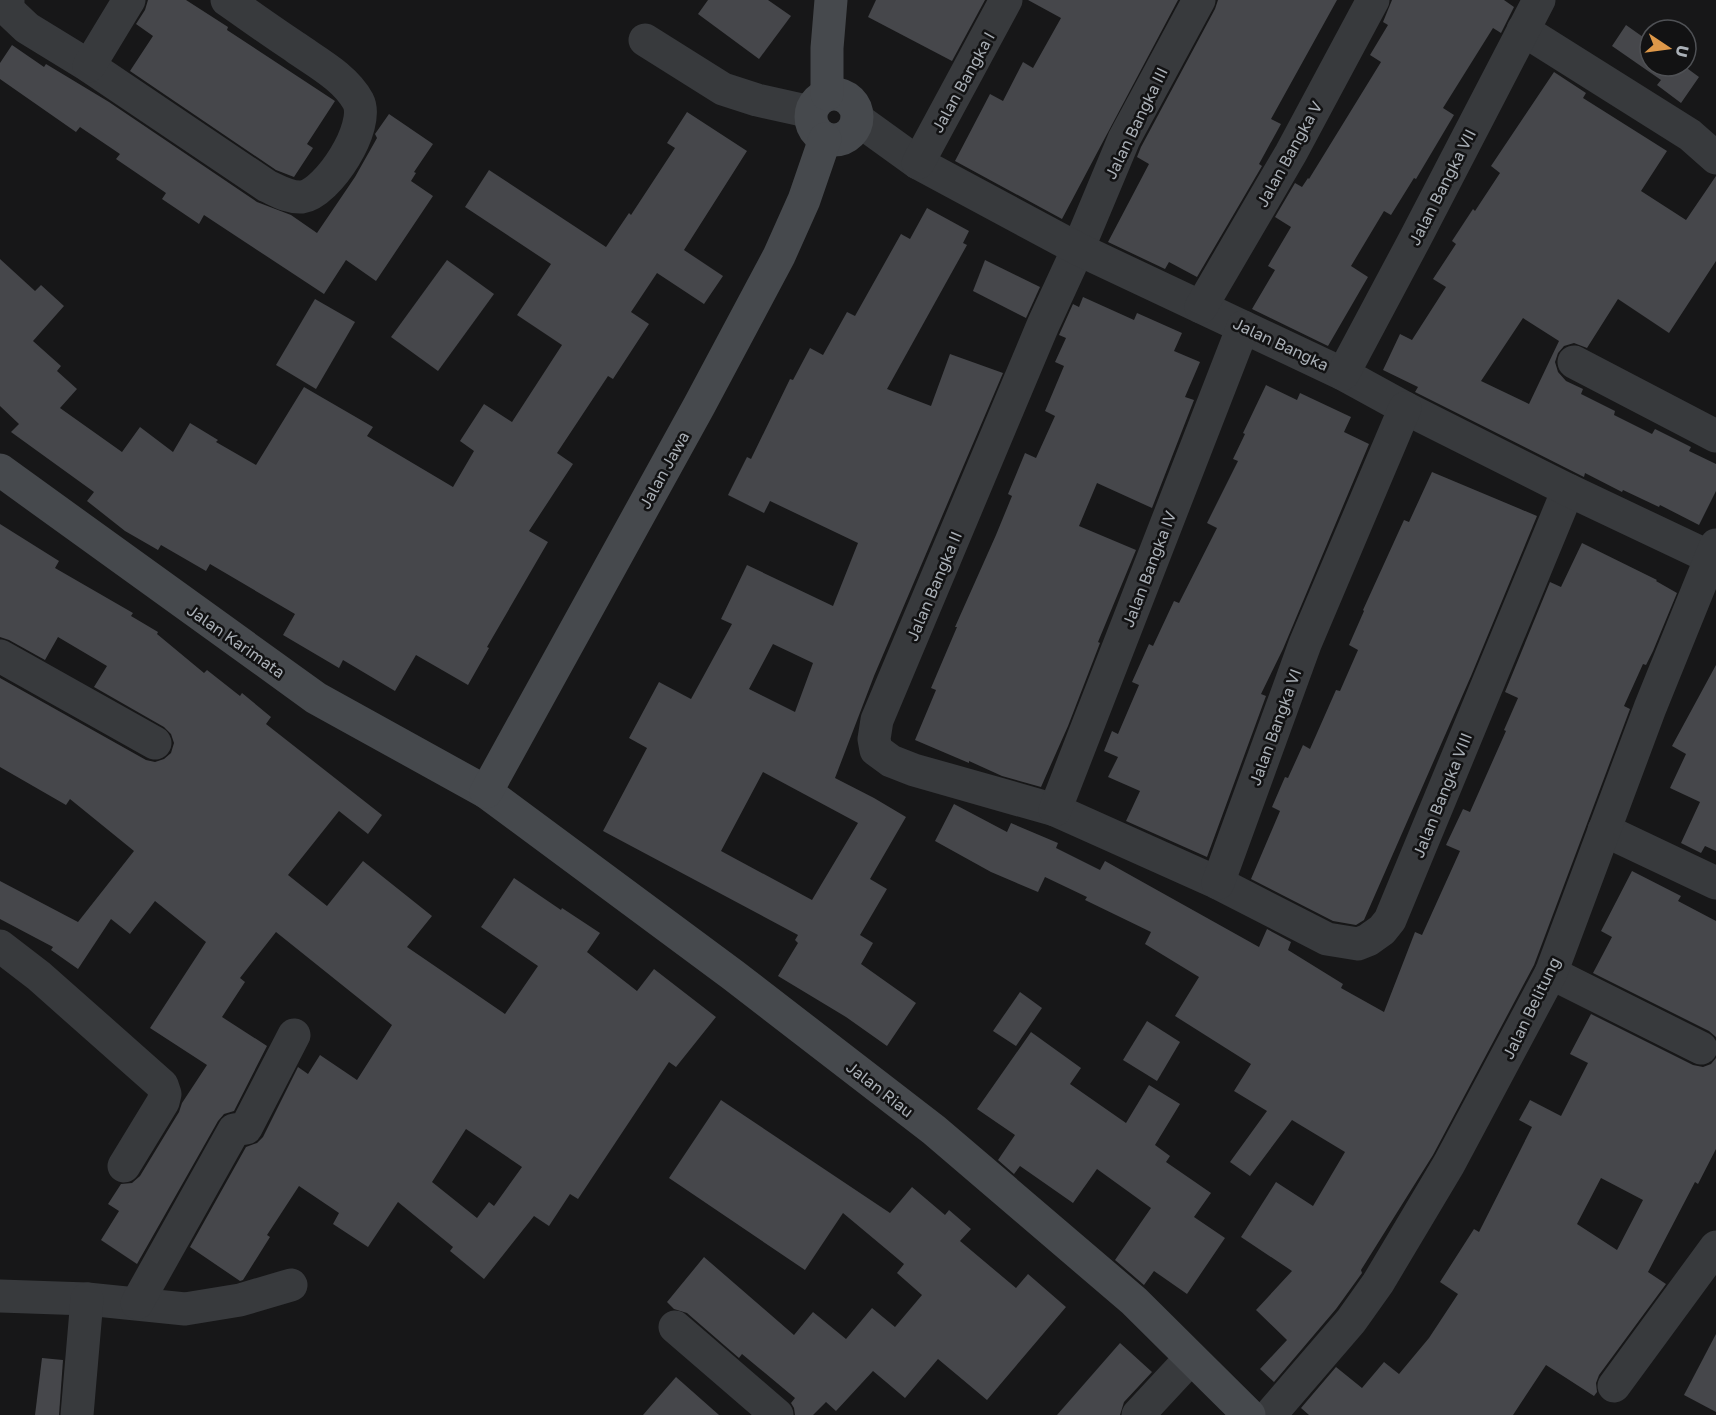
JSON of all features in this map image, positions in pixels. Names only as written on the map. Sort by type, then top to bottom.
[{"type":"main road","name":"Jalan Jawa","points":[[486,792],[694,416],[779,256],[804,200],[821,115],[831,0]]},
{"type":"main road","points":[[821,115],[833,141],[850,135],[857,119]]},
{"type":"main road","name":"Jalan Karimata","points":[[0,470],[316,698],[486,792]]},
{"type":"main road","name":"Jalan Riau","points":[[486,792],[733,975],[934,1130],[1134,1301],[1249,1415]]},
{"type":"street","points":[[8,0],[8,10],[27,28],[89,66],[267,186],[290,196],[309,195],[323,185],[352,143],[360,118],[359,102],[352,92],[328,70],[227,0]]},
{"type":"street","points":[[89,66],[129,0]]},
{"type":"street","name":"Jalan Bangka I","points":[[918,163],[1006,0]]},
{"type":"street","name":"Jalan Bangka III","points":[[1078,249],[1125,139],[1199,0]]},
{"type":"street","name":"Jalan Bangka V","points":[[1202,307],[1292,153],[1373,0]]},
{"type":"street","name":"Jalan Bangka VII","points":[[1343,374],[1539,0]]},
{"type":"street","points":[[1524,30],[1690,135],[1716,158]]},
{"type":"street","points":[[645,40],[723,89],[756,100],[821,115]]},
{"type":"street","name":"Jalan Bangka","points":[[857,119],[918,163],[1078,249],[1343,374],[1405,408],[1568,490],[1715,554]]},
{"type":"street","name":"Jalan Bangka II","points":[[1055,810],[914,770],[891,761],[876,750],[875,731],[877,720],[1043,325],[1078,249]]},
{"type":"street","name":"Jalan Bangka IV","points":[[1055,810],[1243,327]]},
{"type":"street","points":[[1574,362],[1716,436]]},
{"type":"street","name":"Jalan Bangka VI","points":[[1218,883],[1305,644],[1405,408]]},
{"type":"street","name":"Jalan Bangka VIII","points":[[1218,883],[1326,939],[1358,944],[1382,930],[1390,920],[1568,490]]},
{"type":"street","name":"Jalan Belitung","points":[[1270,1415],[1351,1321],[1378,1283],[1449,1164],[1510,1053],[1551,973],[1650,708],[1715,554]]},
{"type":"street","points":[[0,656],[155,743]]},
{"type":"street","points":[[1055,810],[1218,883]]},
{"type":"street","points":[[1604,830],[1716,883]]},
{"type":"street","points":[[0,946],[39,976],[162,1085],[165,1094],[163,1102],[124,1166]]},
{"type":"street","points":[[1551,973],[1701,1048]]},
{"type":"street","points":[[137,1303],[234,1130],[246,1128],[294,1035]]},
{"type":"street","points":[[1614,1386],[1716,1247]]},
{"type":"street","points":[[0,1296],[87,1299],[184,1309],[240,1300],[291,1285]]},
{"type":"street","points":[[77,1415],[87,1299]]},
{"type":"street","points":[[675,1327],[777,1415]]},
{"type":"street","points":[[1137,1415],[1191,1358]]},
{"type":"building","points":[[148,0],[186,0],[228,27],[227,30],[335,101],[307,144],[313,148],[294,177],[276,170],[130,71],[153,36],[136,24]]},
{"type":"building","points":[[708,0],[768,0],[791,16],[759,59],[698,14]]},
{"type":"building","points":[[876,0],[985,0],[952,61],[868,17]]},
{"type":"building","points":[[1028,0],[1178,0],[1062,219],[955,161],[990,94],[1003,101],[1023,62],[1033,68],[1061,18]]},
{"type":"building","points":[[1218,0],[1337,0],[1271,119],[1281,124],[1259,164],[1262,166],[1197,277],[1169,262],[1165,269],[1108,242],[1149,164],[1137,157],[1141,147]]},
{"type":"building","points":[[1392,0],[1504,0],[1514,7],[1501,33],[1493,28],[1443,108],[1454,115],[1416,179],[1414,178],[1391,215],[1384,211],[1351,266],[1368,277],[1328,346],[1252,309],[1275,270],[1268,266],[1291,227],[1275,217],[1295,183],[1302,187],[1309,179],[1381,62],[1370,55],[1388,25],[1383,22]]},
{"type":"building","points":[[1626,25],[1638,34],[1638,64],[1612,46]]},
{"type":"building","points":[[12,45],[44,67],[46,64],[109,102],[257,202],[291,215],[317,233],[355,177],[377,138],[375,134],[389,114],[433,144],[414,172],[416,173],[411,181],[433,196],[376,281],[346,260],[324,294],[204,215],[199,224],[162,199],[166,193],[116,159],[120,154],[80,127],[76,132],[0,79],[0,63]]},
{"type":"building","points":[[1554,72],[1586,93],[1583,98],[1667,151],[1641,191],[1686,220],[1716,176],[1716,261],[1669,333],[1618,299],[1587,348],[1574,343],[1564,346],[1555,362],[1558,372],[1566,381],[1583,389],[1581,394],[1615,411],[1614,415],[1652,434],[1655,429],[1691,447],[1689,451],[1716,464],[1716,491],[1699,525],[1660,505],[1659,507],[1623,490],[1622,492],[1585,473],[1584,477],[1415,392],[1418,387],[1383,370],[1400,334],[1412,340],[1446,287],[1433,279],[1456,244],[1452,241],[1500,173],[1491,166]],"holes":[[[1523,318],[1559,341],[1529,404],[1481,381]]]},
{"type":"building","points":[[1699,77],[1681,103],[1657,85],[1661,80],[1658,78]]},
{"type":"building","points":[[687,112],[747,151],[684,250],[723,276],[704,304],[657,273],[631,312],[649,324],[613,379],[608,376],[557,453],[573,464],[529,531],[548,542],[487,647],[489,648],[468,685],[416,655],[395,691],[343,660],[339,668],[283,635],[295,614],[210,564],[206,571],[161,545],[158,550],[125,531],[87,501],[94,492],[11,432],[19,424],[0,406],[0,259],[35,291],[41,285],[64,306],[33,341],[61,366],[57,371],[77,389],[60,408],[122,452],[140,427],[173,452],[190,423],[218,440],[216,442],[256,465],[304,387],[373,427],[367,436],[453,487],[474,451],[460,441],[484,404],[512,422],[562,345],[517,315],[551,264],[465,207],[489,170],[606,247],[629,213],[631,215],[675,148],[667,143]]},
{"type":"building","points":[[927,208],[969,231],[963,243],[967,245],[887,389],[931,406],[950,354],[1003,373],[874,676],[835,778],[906,817],[870,879],[887,889],[860,935],[873,943],[861,964],[916,1003],[887,1046],[846,1017],[778,976],[798,943],[795,940],[798,935],[603,831],[647,748],[629,738],[659,682],[691,699],[732,624],[721,619],[747,565],[833,606],[858,543],[770,501],[764,513],[728,495],[747,457],[751,459],[790,379],[793,380],[810,348],[823,355],[847,312],[855,316],[901,234],[910,239]],"holes":[[[773,644],[813,663],[795,712],[749,689]],[[763,772],[858,823],[812,900],[721,851]]]},
{"type":"building","points":[[447,260],[494,294],[438,371],[391,337]]},
{"type":"building","points":[[985,260],[1040,287],[1026,318],[973,291]]},
{"type":"building","points":[[1083,297],[1134,320],[1137,313],[1182,333],[1174,351],[1200,362],[1185,397],[1194,400],[1152,508],[1097,483],[1079,526],[1136,550],[1098,642],[1100,643],[1068,726],[1041,787],[1002,776],[915,740],[936,690],[931,688],[1012,496],[1008,494],[1025,453],[1036,458],[1055,416],[1045,411],[1064,366],[1055,362],[1066,338],[1059,335],[1073,304],[1079,307]]},
{"type":"building","points":[[315,299],[355,322],[316,389],[276,365]]},
{"type":"building","points":[[1266,385],[1297,400],[1300,393],[1351,417],[1344,432],[1369,444],[1283,649],[1261,694],[1266,696],[1207,857],[1126,821],[1140,791],[1108,777],[1118,757],[1104,751],[1112,731],[1118,734],[1139,685],[1132,682],[1149,644],[1153,646],[1174,601],[1179,603],[1217,528],[1207,523],[1238,461],[1233,459]]},
{"type":"building","points":[[1432,472],[1537,516],[1471,676],[1364,920],[1356,925],[1333,921],[1251,879],[1280,811],[1272,807],[1285,777],[1288,778],[1303,745],[1310,749],[1336,690],[1340,691],[1358,650],[1349,645],[1363,610],[1404,520],[1409,522]]},
{"type":"building","points":[[0,524],[59,561],[55,568],[133,613],[131,616],[158,632],[157,634],[204,673],[207,670],[240,696],[242,693],[271,717],[266,724],[382,815],[368,834],[339,811],[288,875],[327,906],[363,861],[432,916],[407,947],[505,1014],[538,966],[481,927],[514,878],[600,933],[587,952],[637,991],[654,969],[716,1017],[676,1067],[669,1062],[578,1199],[570,1194],[549,1226],[534,1216],[484,1279],[450,1251],[453,1247],[398,1202],[368,1247],[333,1224],[339,1213],[299,1186],[267,1235],[270,1237],[243,1280],[240,1281],[190,1247],[246,1147],[257,1143],[263,1137],[298,1067],[308,1074],[320,1055],[357,1080],[392,1025],[276,932],[240,978],[245,982],[222,1017],[267,1046],[234,1111],[224,1114],[218,1121],[137,1264],[101,1240],[119,1211],[108,1204],[121,1184],[132,1183],[140,1176],[207,1065],[150,1028],[206,942],[155,901],[130,934],[111,919],[78,969],[51,950],[53,947],[0,919],[0,881],[78,922],[134,851],[70,799],[66,805],[0,767],[0,678],[146,760],[155,762],[164,759],[171,753],[174,743],[171,734],[164,727],[94,687],[107,666],[58,637],[45,660],[0,637]],"holes":[[[466,1129],[522,1167],[494,1206],[489,1202],[477,1218],[432,1182]]]},
{"type":"building","points":[[1582,543],[1657,580],[1677,593],[1653,651],[1646,665],[1643,664],[1624,706],[1630,709],[1534,965],[1433,1155],[1361,1270],[1362,1273],[1336,1309],[1274,1382],[1260,1369],[1287,1340],[1256,1310],[1292,1271],[1241,1237],[1276,1182],[1313,1206],[1345,1152],[1292,1120],[1250,1176],[1230,1162],[1267,1111],[1234,1091],[1251,1064],[1175,1016],[1199,977],[1145,944],[1151,932],[1085,900],[1087,897],[1045,877],[1038,892],[991,872],[935,841],[954,804],[1007,832],[1011,823],[1058,843],[1056,848],[1100,870],[1105,861],[1259,947],[1267,929],[1291,942],[1288,950],[1343,984],[1341,988],[1384,1012],[1415,932],[1422,935],[1460,851],[1446,845],[1463,809],[1470,812],[1506,731],[1504,730],[1518,698],[1505,692],[1550,582],[1561,587]]},
{"type":"building","points":[[1716,665],[1716,851],[1705,846],[1701,853],[1681,843],[1700,802],[1670,788],[1686,754],[1672,746]]},
{"type":"building","points":[[1632,871],[1681,896],[1678,901],[1716,921],[1716,1037],[1709,1031],[1593,973],[1612,937],[1601,931]]},
{"type":"building","points":[[1020,992],[1042,1008],[1016,1046],[993,1031]]},
{"type":"building","points":[[1591,1014],[1693,1065],[1703,1067],[1711,1064],[1716,1058],[1716,1149],[1698,1184],[1695,1182],[1648,1272],[1666,1284],[1599,1375],[1596,1383],[1597,1392],[1594,1396],[1546,1365],[1513,1415],[1309,1415],[1301,1408],[1336,1367],[1362,1388],[1384,1362],[1399,1374],[1429,1338],[1458,1294],[1440,1282],[1474,1229],[1479,1232],[1532,1127],[1519,1120],[1530,1100],[1561,1116],[1588,1063],[1570,1054]],"holes":[[[1601,1178],[1643,1200],[1617,1250],[1577,1224]]]},
{"type":"building","points":[[1147,1021],[1180,1042],[1157,1081],[1123,1060]]},
{"type":"building","points":[[1031,1032],[1081,1068],[1070,1084],[1126,1123],[1149,1085],[1180,1104],[1155,1145],[1170,1156],[1166,1162],[1211,1193],[1194,1217],[1225,1238],[1187,1294],[1154,1271],[1144,1285],[1115,1260],[1151,1208],[1097,1169],[1073,1203],[1020,1166],[1014,1174],[998,1160],[1015,1135],[977,1109]]},
{"type":"building","points":[[721,1100],[890,1213],[912,1187],[945,1215],[949,1210],[971,1229],[960,1241],[1016,1288],[1028,1274],[1066,1307],[987,1400],[938,1359],[905,1398],[873,1371],[836,1411],[826,1402],[813,1415],[795,1415],[791,1403],[795,1398],[742,1354],[739,1358],[687,1313],[674,1309],[667,1302],[704,1257],[794,1335],[813,1312],[846,1339],[872,1308],[895,1327],[922,1295],[897,1273],[904,1264],[843,1213],[805,1270],[669,1178]]},
{"type":"building","points":[[1716,1334],[1716,1412],[1684,1395]]},
{"type":"building","points":[[1120,1343],[1152,1372],[1124,1402],[1120,1415],[1057,1415]]},
{"type":"building","points":[[42,1358],[63,1360],[59,1415],[35,1415]]},
{"type":"building","points":[[676,1377],[719,1415],[643,1415]]}]
